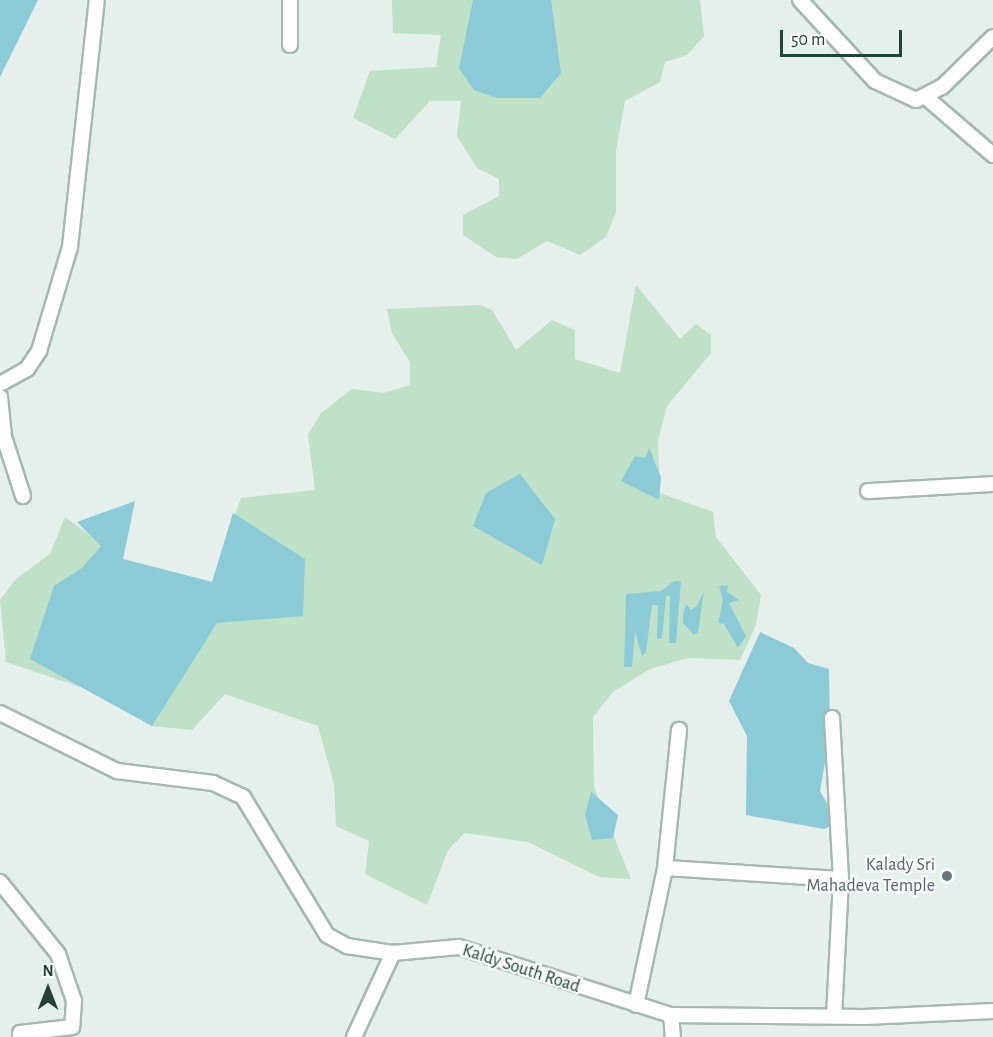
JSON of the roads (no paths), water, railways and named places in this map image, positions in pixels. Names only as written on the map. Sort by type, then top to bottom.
[{"type":"street","points":[[0,384],[27,369],[39,351],[70,247],[97,0]]},
{"type":"street","points":[[290,0],[290,45]]},
{"type":"street","points":[[800,0],[875,81],[898,95],[928,99],[993,154]]},
{"type":"street","points":[[928,99],[993,37]]},
{"type":"street","points":[[0,397],[4,437],[23,496]]},
{"type":"street","points":[[868,491],[993,484]]},
{"type":"street","name":"Kaldy South Road","points":[[0,713],[117,771],[213,783],[243,797],[327,935],[347,946],[393,953],[459,947],[671,1015],[834,1017],[993,1011]]},
{"type":"street","points":[[832,718],[840,879],[834,1017]]},
{"type":"street","points":[[636,1005],[665,868],[680,730]]},
{"type":"street","points":[[665,868],[840,879]]},
{"type":"street","points":[[0,882],[58,954],[74,1001],[72,1027],[20,1032],[20,1037]]},
{"type":"street","points":[[354,1037],[393,953]]},
{"type":"street","points":[[671,1015],[673,1037]]},
{"type":"water","points":[[0,0],[38,0],[0,77]]},
{"type":"water","points":[[473,0],[551,0],[561,73],[540,98],[497,98],[474,90],[459,68]]},
{"type":"water","points":[[649,448],[661,477],[659,500],[621,481],[635,456],[645,458]]},
{"type":"water","points":[[520,474],[555,519],[542,565],[473,526],[486,493]]},
{"type":"water","points":[[135,501],[123,559],[212,582],[233,513],[305,559],[303,616],[217,623],[152,726],[30,659],[54,586],[82,568],[101,546],[77,522]]},
{"type":"water","points":[[674,581],[681,581],[676,643],[669,643],[670,596],[666,596],[662,638],[657,639],[658,605],[652,605],[646,652],[642,656],[635,632],[632,667],[624,667],[626,594],[661,591]]},
{"type":"water","points":[[728,585],[727,592],[739,600],[729,603],[746,636],[738,648],[724,624],[718,623],[723,601],[719,586]]},
{"type":"water","points":[[704,591],[698,632],[694,635],[683,623],[683,614],[686,604],[691,610],[697,606]]},
{"type":"water","points":[[760,632],[794,648],[808,663],[829,669],[830,734],[820,791],[838,823],[824,829],[746,815],[747,736],[729,701]]},
{"type":"water","points":[[591,792],[618,815],[613,838],[592,840],[585,815]]},
{"type":"place","name":"Kalady Sri Mahadeva Temple","points":[[947,876]]}]
